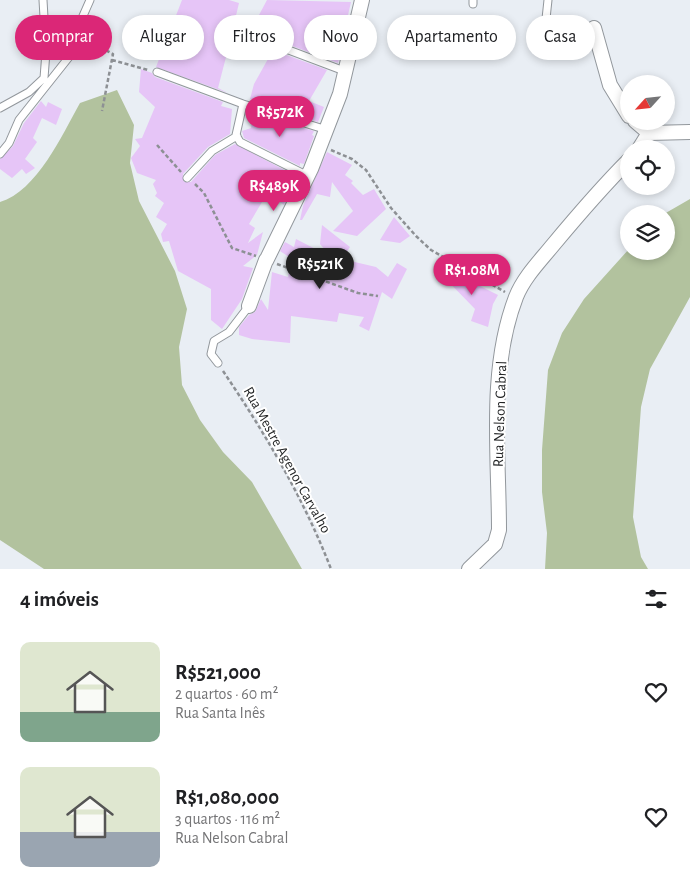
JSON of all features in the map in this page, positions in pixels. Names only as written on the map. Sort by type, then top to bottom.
[{"type":"street","points":[[249,306],[266,261],[308,176],[327,130],[347,72],[362,0]]},
{"type":"street","points":[[595,32],[610,85],[620,104]]},
{"type":"street","points":[[645,130],[649,134],[690,132]]},
{"type":"street","points":[[645,140],[649,134]]},
{"type":"street","name":"Rua Nelson Cabral","points":[[469,569],[495,544],[498,530],[497,423],[501,361],[516,300],[531,272],[587,204],[620,169]]},
{"type":"lane","points":[[43,0],[46,52],[44,78]]},
{"type":"lane","points":[[83,15],[90,0]]},
{"type":"lane","points":[[546,15],[548,0]]},
{"type":"lane","points":[[294,52],[347,72]]},
{"type":"lane","points":[[0,108],[29,92],[62,60]]},
{"type":"lane","points":[[0,154],[9,143],[19,120],[67,60]]},
{"type":"lane","points":[[157,72],[243,104],[327,130]]},
{"type":"lane","points":[[243,104],[237,136],[240,142],[308,176]]},
{"type":"lane","points":[[187,178],[212,151],[237,136]]},
{"type":"lane","points":[[218,363],[211,354],[214,341],[229,332],[249,306]]},
{"type":"path","points":[[102,111],[112,53]]},
{"type":"path","points":[[112,60],[157,72]]},
{"type":"path","points":[[157,145],[187,178],[204,192],[232,248],[358,293],[378,296]]},
{"type":"path","points":[[321,145],[352,159],[366,170],[391,208],[416,236],[432,250],[516,300]]},
{"type":"path","name":"Rua Mestre Agenor Carvalho","points":[[218,363],[254,417],[314,530],[332,569]]},
{"type":"green space","points":[[117,90],[134,125],[130,163],[139,201],[175,271],[187,309],[179,347],[182,385],[200,420],[223,452],[252,482],[302,569],[44,569],[0,540],[0,202],[13,196],[37,174],[57,145],[80,103]]},
{"type":"green space","points":[[690,199],[690,297],[650,369],[641,407],[633,517],[641,557],[648,569],[545,569],[547,533],[542,492],[542,450],[548,370],[562,333],[584,299],[620,259],[675,260],[675,208]]},
{"type":"building","points":[[182,0],[229,0],[239,3],[236,15],[214,15],[214,60],[225,60],[218,88],[228,93],[156,67],[159,60],[204,60],[204,15],[176,15]]},
{"type":"building","points":[[267,0],[351,2],[348,15],[304,15],[304,50],[294,47],[294,15],[259,15]]},
{"type":"building","points":[[294,58],[327,70],[309,101],[324,107],[318,122],[250,99],[254,84],[267,60],[294,60]]},
{"type":"building","points":[[141,69],[152,73],[155,77],[223,102],[221,106],[232,109],[230,134],[208,147],[183,174],[184,182],[191,182],[215,155],[235,144],[296,176],[284,205],[270,195],[268,199],[265,197],[249,224],[255,228],[248,243],[263,232],[257,255],[243,266],[253,268],[242,299],[222,329],[211,320],[211,289],[178,271],[169,241],[163,242],[161,234],[167,224],[156,217],[164,203],[155,196],[157,193],[153,184],[156,180],[137,173],[131,158],[140,146],[135,139],[142,138],[155,107],[139,92]]},
{"type":"building","points":[[41,101],[46,107],[48,102],[62,109],[56,125],[42,118],[33,138],[37,142],[25,159],[35,168],[26,174],[22,169],[12,178],[0,169],[0,159],[13,146],[24,123]]},
{"type":"building","points":[[253,113],[314,131],[304,164],[300,163],[300,166],[244,138],[242,131],[251,128]]},
{"type":"building","points":[[327,152],[352,165],[345,175],[353,181],[351,183],[363,195],[374,189],[386,209],[357,236],[333,231],[353,211],[332,182],[330,197],[317,194],[302,220],[300,220],[303,206]]},
{"type":"building","points":[[394,217],[410,236],[400,243],[380,240]]},
{"type":"building","points":[[322,225],[350,247],[342,259],[376,267],[388,277],[397,263],[407,269],[392,299],[382,292],[369,331],[359,326],[364,317],[339,313],[337,322],[291,316],[290,343],[252,339],[239,335],[239,327],[249,315],[255,312],[261,299],[268,310],[272,272],[288,277],[292,259],[280,251],[285,242],[294,247],[296,239],[331,257],[320,244]]},
{"type":"building","points":[[445,264],[468,283],[470,281],[498,295],[493,304],[488,327],[471,321],[475,309],[438,271]]}]
